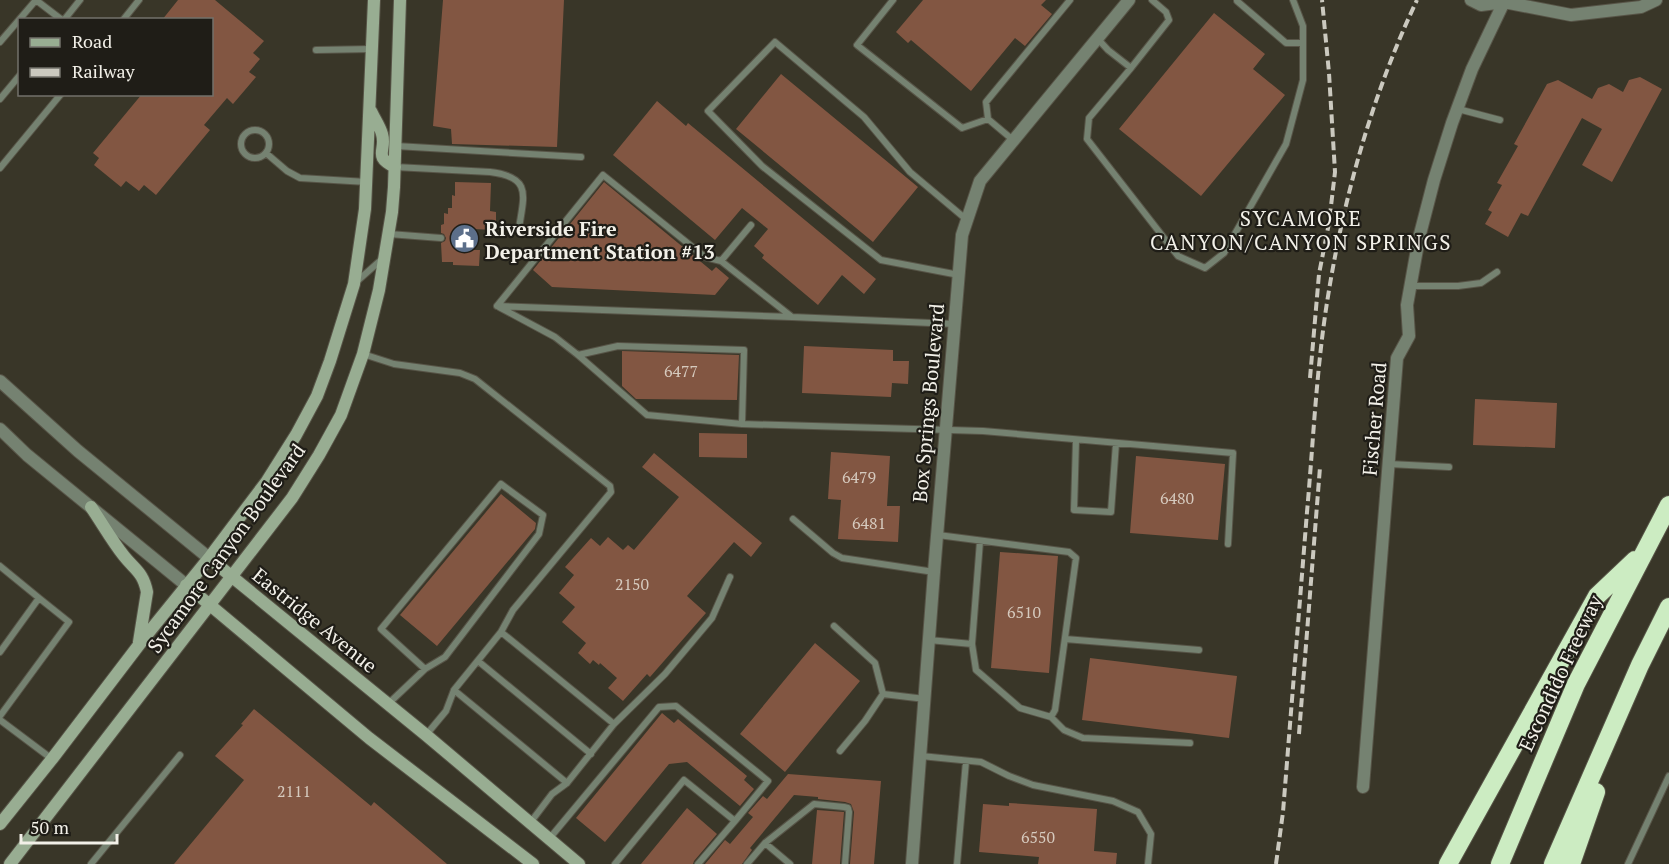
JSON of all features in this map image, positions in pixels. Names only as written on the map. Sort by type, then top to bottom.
[{"type":"highway","name":"Escondido Freeway","points":[[1500,864],[1576,684],[1669,505]]},
{"type":"highway","points":[[1448,864],[1597,596],[1645,551]]},
{"type":"highway","points":[[1553,864],[1640,665],[1669,608]]},
{"type":"highway","points":[[1571,864],[1640,665]]},
{"type":"main road","name":"Sycamore Canyon Boulevard","points":[[0,824],[267,481],[307,416],[330,361],[354,284],[367,182],[374,0]]},
{"type":"main road","name":"Sycamore Canyon Boulevard","points":[[10,864],[292,498],[341,416],[363,354],[379,290],[392,212],[400,0]]},
{"type":"main road","points":[[369,107],[383,136],[382,156],[385,162],[395,166]]},
{"type":"main road","points":[[91,507],[124,557],[135,566],[145,584],[147,592],[144,619],[138,646]]},
{"type":"main road","name":"Eastridge Avenue","points":[[209,558],[426,735],[579,864]]},
{"type":"main road","points":[[186,585],[369,738],[533,864]]},
{"type":"street","name":"Box Springs Boulevard","points":[[912,864],[962,235],[980,181],[1129,0]]},
{"type":"street","points":[[1471,0],[1481,5],[1503,1],[1518,2],[1571,15],[1627,4],[1641,7],[1656,0]]},
{"type":"street","name":"Fischer Road","points":[[1363,787],[1397,358],[1409,336],[1407,305],[1419,238],[1431,192],[1472,69],[1503,1]]},
{"type":"street","name":"Eastridge Avenue","points":[[0,381],[78,450],[209,558]]},
{"type":"street","points":[[0,429],[27,455],[186,585]]},
{"type":"lane","points":[[21,18],[36,0],[60,18]]},
{"type":"lane","points":[[65,18],[80,0]]},
{"type":"lane","points":[[125,18],[139,0]]},
{"type":"lane","points":[[893,0],[857,45],[962,128],[988,119]]},
{"type":"lane","points":[[1013,141],[988,119],[986,102],[1070,0]]},
{"type":"lane","points":[[1152,0],[1166,12],[1169,20],[1089,118],[1087,138],[1178,256],[1205,268],[1224,253],[1286,144],[1303,80],[1302,26],[1293,0]]},
{"type":"lane","points":[[1237,0],[1286,43],[1302,43]]},
{"type":"lane","points":[[0,42],[18,21]]},
{"type":"lane","points":[[1097,38],[1131,68]]},
{"type":"lane","points":[[959,275],[881,260],[762,166],[708,111],[775,42],[864,117],[910,172],[967,220]]},
{"type":"lane","points":[[316,50],[372,49]]},
{"type":"lane","points":[[0,99],[18,77]]},
{"type":"lane","points":[[0,168],[59,96]]},
{"type":"lane","points":[[1457,109],[1500,120]]},
{"type":"lane","points":[[255,130],[264,133],[269,140],[266,153],[254,159],[246,155],[240,143],[243,135],[255,130]]},
{"type":"lane","points":[[396,146],[581,157]]},
{"type":"lane","points":[[266,153],[287,171],[300,178],[367,182]]},
{"type":"lane","points":[[395,166],[490,172],[514,177],[520,183],[524,195],[519,228]]},
{"type":"lane","points":[[496,306],[603,175],[705,257],[721,261],[792,317]]},
{"type":"lane","points":[[721,261],[751,225]]},
{"type":"lane","points":[[388,234],[441,238]]},
{"type":"lane","points":[[354,284],[384,258]]},
{"type":"lane","points":[[1410,286],[1458,286],[1481,283],[1497,272]]},
{"type":"lane","points":[[496,306],[955,324]]},
{"type":"lane","points":[[496,306],[555,338],[647,415],[742,424],[983,431],[1233,453],[1228,544]]},
{"type":"lane","points":[[578,355],[618,346],[744,350],[742,424]]},
{"type":"lane","points":[[363,354],[394,364],[460,373],[475,379],[610,486],[611,492],[513,610],[501,632],[454,690],[446,711],[426,735]]},
{"type":"lane","points":[[1076,440],[1074,510],[1111,512],[1116,443]]},
{"type":"lane","points":[[1389,465],[1449,466]]},
{"type":"lane","points":[[388,704],[425,669],[445,657],[539,534],[543,515],[501,484],[381,629],[425,669]]},
{"type":"lane","points":[[793,519],[842,558],[934,572]]},
{"type":"lane","points":[[937,535],[1069,552],[1076,558],[1055,710],[1051,717]]},
{"type":"lane","points":[[980,541],[972,644],[977,672],[1020,708],[1051,717],[1064,730],[1083,738],[1190,743]]},
{"type":"lane","points":[[0,566],[69,622],[0,716]]},
{"type":"lane","points":[[530,823],[552,794],[567,783],[614,724],[665,674],[712,618],[730,577]]},
{"type":"lane","points":[[0,652],[39,598]]},
{"type":"lane","points":[[834,626],[876,663],[883,694],[865,721],[840,751]]},
{"type":"lane","points":[[501,632],[614,724]]},
{"type":"lane","points":[[1065,639],[1199,650]]},
{"type":"lane","points":[[930,640],[972,644]]},
{"type":"lane","points":[[478,661],[591,754]]},
{"type":"lane","points":[[454,690],[567,783]]},
{"type":"lane","points":[[883,694],[925,699]]},
{"type":"lane","points":[[549,839],[659,707],[676,706],[768,781],[698,864]]},
{"type":"lane","points":[[0,720],[52,759]]},
{"type":"lane","points":[[91,864],[180,755]]},
{"type":"lane","points":[[920,756],[981,762],[1033,785],[1113,801],[1138,812],[1151,834],[1148,864]]},
{"type":"lane","points":[[957,864],[966,761]]},
{"type":"lane","points":[[1628,864],[1669,776]]},
{"type":"lane","points":[[615,864],[684,780],[735,821]]},
{"type":"lane","points":[[747,864],[765,843],[814,804],[848,808],[844,864]]},
{"type":"lane","points":[[765,843],[790,864]]},
{"type":"building","points":[[178,0],[215,0],[264,41],[253,53],[260,59],[249,72],[256,77],[233,104],[227,98],[204,125],[210,130],[156,195],[144,185],[139,191],[126,181],[121,187],[94,165],[99,158],[93,153],[140,96],[213,96],[213,18],[164,18]]},
{"type":"building","points":[[443,0],[564,0],[557,147],[452,144],[451,129],[433,126]]},
{"type":"building","points":[[923,0],[1046,0],[1041,5],[1052,14],[1025,46],[1015,38],[971,91],[911,40],[908,43],[896,32]]},
{"type":"building","points":[[1214,13],[1265,54],[1253,69],[1285,95],[1201,196],[1119,129]]},
{"type":"building","points":[[781,74],[918,187],[873,242],[736,129]]},
{"type":"building","points":[[1640,77],[1662,89],[1612,182],[1582,165],[1602,129],[1582,118],[1528,216],[1521,213],[1508,237],[1485,224],[1492,212],[1488,210],[1502,185],[1497,183],[1518,146],[1514,144],[1547,84],[1558,80],[1592,99],[1598,88],[1609,84],[1623,92],[1629,80]]},
{"type":"building","points":[[657,101],[686,126],[688,123],[876,279],[864,294],[842,275],[818,305],[762,258],[764,255],[754,246],[768,229],[742,208],[715,240],[613,155]]},
{"type":"building","points":[[455,182],[491,183],[490,211],[496,212],[496,230],[472,229],[472,250],[480,250],[479,266],[453,265],[453,262],[442,262],[441,243],[446,238],[441,233],[441,225],[444,224],[444,213],[448,214],[448,208],[452,208]]},
{"type":"building","points":[[604,182],[712,271],[716,267],[729,278],[715,295],[552,287],[533,270]]},
{"type":"building","points":[[804,346],[893,350],[893,361],[909,361],[908,384],[892,383],[891,397],[802,393]]},
{"type":"building","points":[[622,351],[739,355],[737,400],[636,399],[622,386]]},
{"type":"building","points":[[1475,399],[1557,403],[1555,448],[1473,445]]},
{"type":"building","points":[[699,433],[747,434],[747,458],[699,457]]},
{"type":"building","points":[[831,452],[890,456],[887,506],[900,506],[898,542],[838,539],[841,500],[828,499]]},
{"type":"building","points":[[654,453],[762,543],[751,557],[734,542],[687,596],[706,613],[650,677],[647,674],[623,701],[608,688],[617,678],[600,663],[599,665],[593,660],[590,664],[578,653],[586,643],[562,622],[575,607],[559,593],[574,575],[565,567],[591,538],[600,546],[608,537],[623,550],[628,545],[634,550],[679,497],[642,467]]},
{"type":"building","points":[[1136,456],[1225,464],[1218,540],[1130,533]]},
{"type":"building","points":[[501,494],[536,523],[535,529],[437,646],[400,615]]},
{"type":"building","points":[[1000,552],[1058,556],[1049,673],[991,668]]},
{"type":"building","points":[[815,643],[860,681],[785,772],[740,734]]},
{"type":"building","points":[[1090,658],[1237,676],[1229,738],[1082,720]]},
{"type":"building","points":[[254,709],[371,806],[374,802],[447,864],[174,864],[244,780],[215,756]]},
{"type":"building","points":[[662,713],[674,723],[678,719],[747,776],[744,780],[754,789],[740,806],[687,762],[669,764],[605,842],[576,818]]},
{"type":"building","points":[[788,774],[881,781],[874,864],[850,864],[854,812],[851,804],[794,795],[750,848],[752,850],[742,864],[705,864],[725,840],[730,844],[753,817],[748,813],[763,796],[767,799]]},
{"type":"building","points":[[1009,803],[1097,809],[1094,851],[1117,853],[1116,864],[1038,864],[1039,857],[979,852],[983,804],[1009,806]]},
{"type":"building","points":[[687,808],[717,834],[693,864],[641,864]]},
{"type":"building","points":[[817,810],[844,812],[840,864],[812,864]]},
{"type":"railway","points":[[1310,378],[1319,274],[1329,223],[1335,172],[1322,0]]},
{"type":"railway","points":[[1276,864],[1283,812],[1317,385],[1326,309],[1340,230],[1360,151],[1386,74],[1417,0]]},
{"type":"railway","points":[[1299,734],[1320,467]]},
{"type":"place","name":"Riverside Fire Department Station #13","points":[[464,239]]},
{"type":"district","name":"SYCAMORE CANYON/CANYON SPRINGS","points":[[1301,230]]}]
